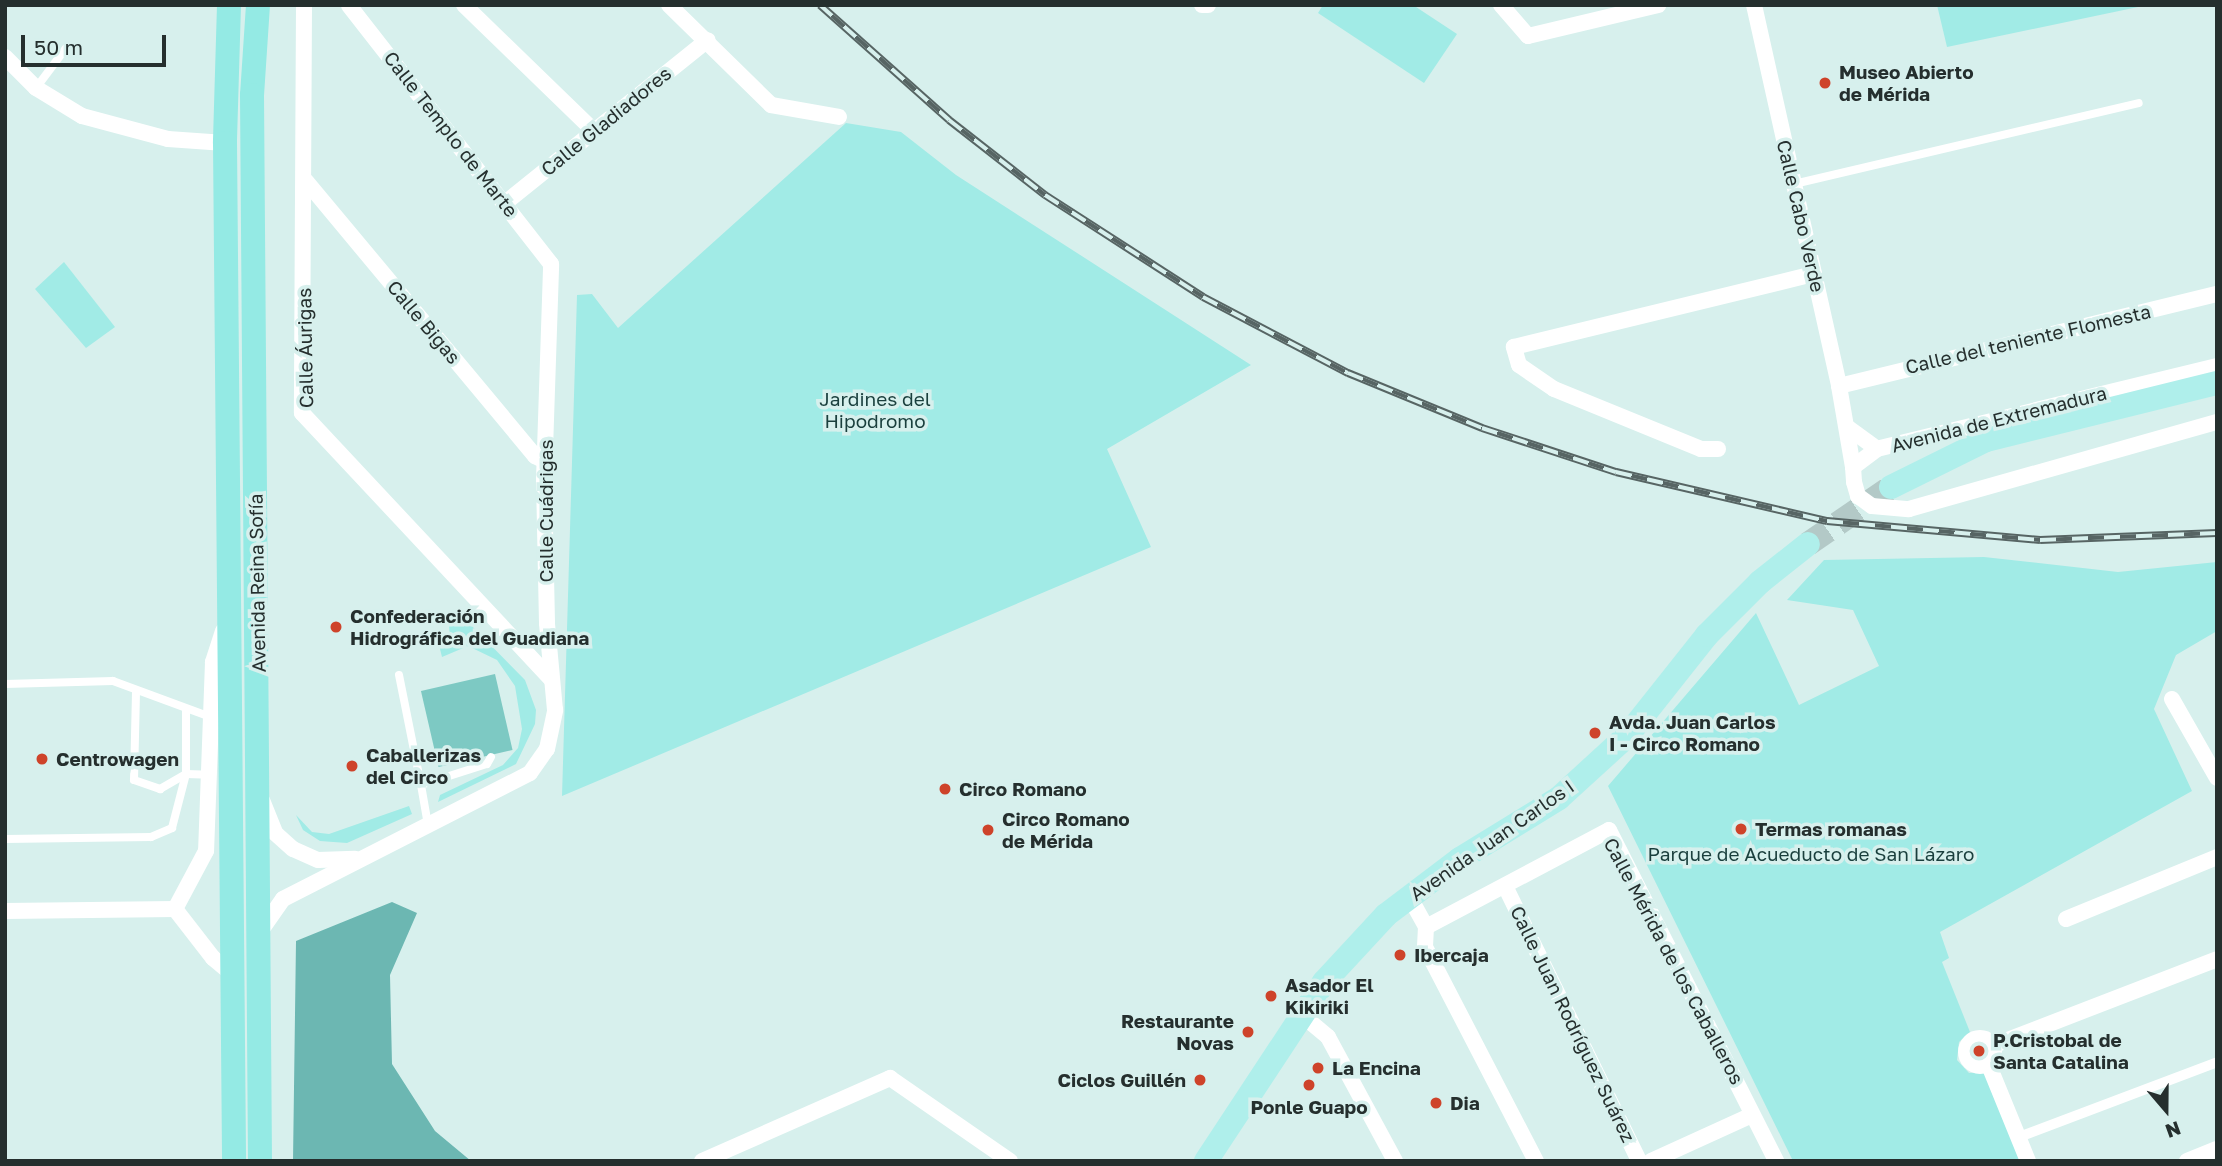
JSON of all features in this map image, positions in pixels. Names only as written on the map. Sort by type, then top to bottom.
[{"type":"highway","name":"Avenida Reina Sofía","points":[[229,5],[225,143],[227,619],[234,1161]]},
{"type":"highway","name":"Avenida Reina Sofía","points":[[258,5],[252,95],[260,795],[260,1161]]},
{"type":"main road","name":"Avenida de Extremadura","points":[[1891,487],[1986,440],[2217,383]]},
{"type":"main road","name":"Avenida Juan Carlos I","points":[[1206,1161],[1302,1015],[1346,956],[1409,896],[1559,798],[1627,736],[1707,635],[1760,582],[1808,544]]},
{"type":"street","points":[[252,95],[267,5]]},
{"type":"street","name":"Calle Áurigas","points":[[304,5],[306,181],[302,412],[551,679]]},
{"type":"street","name":"Calle Templo de Marte","points":[[349,5],[551,264]]},
{"type":"street","points":[[464,5],[594,131]]},
{"type":"street","points":[[669,5],[708,40],[771,105],[839,117]]},
{"type":"street","points":[[1501,5],[1528,36],[1658,5]]},
{"type":"street","name":"Calle Cabo Verde","points":[[1754,5],[1839,386],[1853,467]]},
{"type":"street","name":"Calle Gladiadores","points":[[505,202],[708,40]]},
{"type":"street","points":[[5,57],[36,88],[82,116],[168,139],[225,143]]},
{"type":"street","name":"Calle Bigas","points":[[306,181],[536,456],[544,461]]},
{"type":"street","name":"Calle Cuádrigas","points":[[260,932],[283,899],[530,773],[547,749],[555,710],[551,679],[544,461],[551,264]]},
{"type":"street","points":[[1717,450],[1701,449],[1555,389],[1519,365],[1514,347],[1814,274]]},
{"type":"street","name":"Calle del teniente Flomesta","points":[[1839,386],[2217,294]]},
{"type":"street","name":"Avenida de Extremadura","points":[[1853,467],[1877,449],[2217,366]]},
{"type":"street","points":[[1853,467],[1858,496],[1872,506],[1909,509],[2217,422]]},
{"type":"street","points":[[1847,427],[1877,449]]},
{"type":"street","points":[[175,909],[206,851],[213,662],[227,619]]},
{"type":"street","points":[[2172,699],[2217,778]]},
{"type":"street","name":"Calle Cuádrigas","points":[[260,795],[275,834],[293,849],[318,860],[361,859]]},
{"type":"street","name":"Calle Mérida de los Caballeros","points":[[1426,927],[1506,888],[1609,830],[1776,1161]]},
{"type":"street","points":[[2066,919],[2217,857]]},
{"type":"street","name":"Calle Juan Rodríguez Suárez","points":[[1506,888],[1639,1161]]},
{"type":"street","points":[[1409,896],[1426,927],[1425,947],[1536,1161]]},
{"type":"street","points":[[175,909],[213,958],[232,974]]},
{"type":"street","points":[[5,911],[175,909]]},
{"type":"street","points":[[1992,1046],[2217,959]]},
{"type":"street","points":[[1302,1015],[1328,1037],[1395,1161]]},
{"type":"street","points":[[1988,1063],[1971,1062],[1966,1048],[1980,1038],[1992,1046]]},
{"type":"street","points":[[1992,1046],[1988,1063],[2028,1161]]},
{"type":"street","points":[[2019,1137],[2217,1062]]},
{"type":"street","points":[[702,1161],[890,1078],[1010,1161]]},
{"type":"street","points":[[1651,1161],[1752,1115]]},
{"type":"street","points":[[2187,1161],[2217,1149]]},
{"type":"lane","points":[[36,88],[66,48]]},
{"type":"lane","points":[[1794,184],[2139,103]]},
{"type":"lane","points":[[399,675],[428,825]]},
{"type":"lane","points":[[5,684],[113,681],[186,711],[211,718]]},
{"type":"lane","points":[[136,691],[134,780],[160,789],[186,774],[209,775]]},
{"type":"lane","points":[[5,839],[151,837],[172,828],[186,774],[186,711]]},
{"type":"lane","points":[[421,785],[487,764],[491,757]]},
{"type":"green space","points":[[1323,5],[1413,5],[1457,34],[1424,83],[1318,13]]},
{"type":"green space","points":[[1937,5],[2138,5],[2138,7],[1947,47]]},
{"type":"green space","name":"Jardines del Hipodromo","points":[[846,123],[901,132],[956,175],[1251,365],[1107,449],[1151,547],[562,796],[577,295],[592,294],[618,328]]},
{"type":"green space","points":[[64,262],[115,327],[86,348],[35,289]]},
{"type":"green space","name":"Parque de Acueducto de San Lázaro","points":[[1984,557],[2118,572],[2217,562],[2217,631],[2176,655],[2154,709],[2192,791],[1940,932],[1949,958],[1942,962],[1970,1032],[1959,1042],[1957,1060],[1969,1073],[1985,1072],[2022,1161],[1793,1161],[1608,786],[1756,613],[1799,705],[1879,666],[1853,610],[1787,600],[1824,560]]},
{"type":"green space","points":[[466,620],[525,680],[536,710],[535,724],[516,764],[438,802],[440,795],[503,765],[518,748],[522,729],[515,686],[497,660],[468,646],[442,657],[438,641],[450,640],[449,625]]},
{"type":"green space","points":[[409,806],[412,814],[347,843],[320,841],[303,830],[296,815],[312,832],[329,834]]},
{"type":"shaded area","points":[[495,674],[513,750],[438,767],[421,691]]},
{"type":"shaded area","points":[[392,902],[417,913],[390,975],[392,1064],[435,1131],[471,1161],[293,1161],[296,941]]},
{"type":"tunnel","points":[[1808,544],[1891,487]]},
{"type":"railway","points":[[820,5],[949,120],[1045,195],[1203,297],[1348,373],[1482,428],[1616,472],[1827,521],[2040,540],[2217,533]]},
{"type":"place","name":"Museo Abierto de Mérida","points":[[1825,83]]},
{"type":"place","name":"Confederación Hidrográfica del Guadiana","points":[[336,627]]},
{"type":"place","name":"Avda. Juan Carlos I - Circo Romano","points":[[1595,733]]},
{"type":"place","name":"Centrowagen","points":[[42,759]]},
{"type":"place","name":"Caballerizas del Circo","points":[[352,766]]},
{"type":"place","name":"Circo Romano","points":[[945,789]]},
{"type":"place","name":"Termas romanas","points":[[1741,829]]},
{"type":"place","name":"Circo Romano de Mérida","points":[[988,830]]},
{"type":"place","name":"Ibercaja","points":[[1400,955]]},
{"type":"place","name":"Asador El Kikiriki","points":[[1271,996]]},
{"type":"place","name":"Restaurante Novas","points":[[1248,1032]]},
{"type":"place","name":"P.Cristobal de Santa Catalina","points":[[1979,1051]]},
{"type":"place","name":"La Encina","points":[[1318,1068]]},
{"type":"place","name":"Ciclos Guillén","points":[[1200,1080]]},
{"type":"place","name":"Ponle Guapo","points":[[1309,1085]]},
{"type":"place","name":"Dia","points":[[1436,1103]]}]
